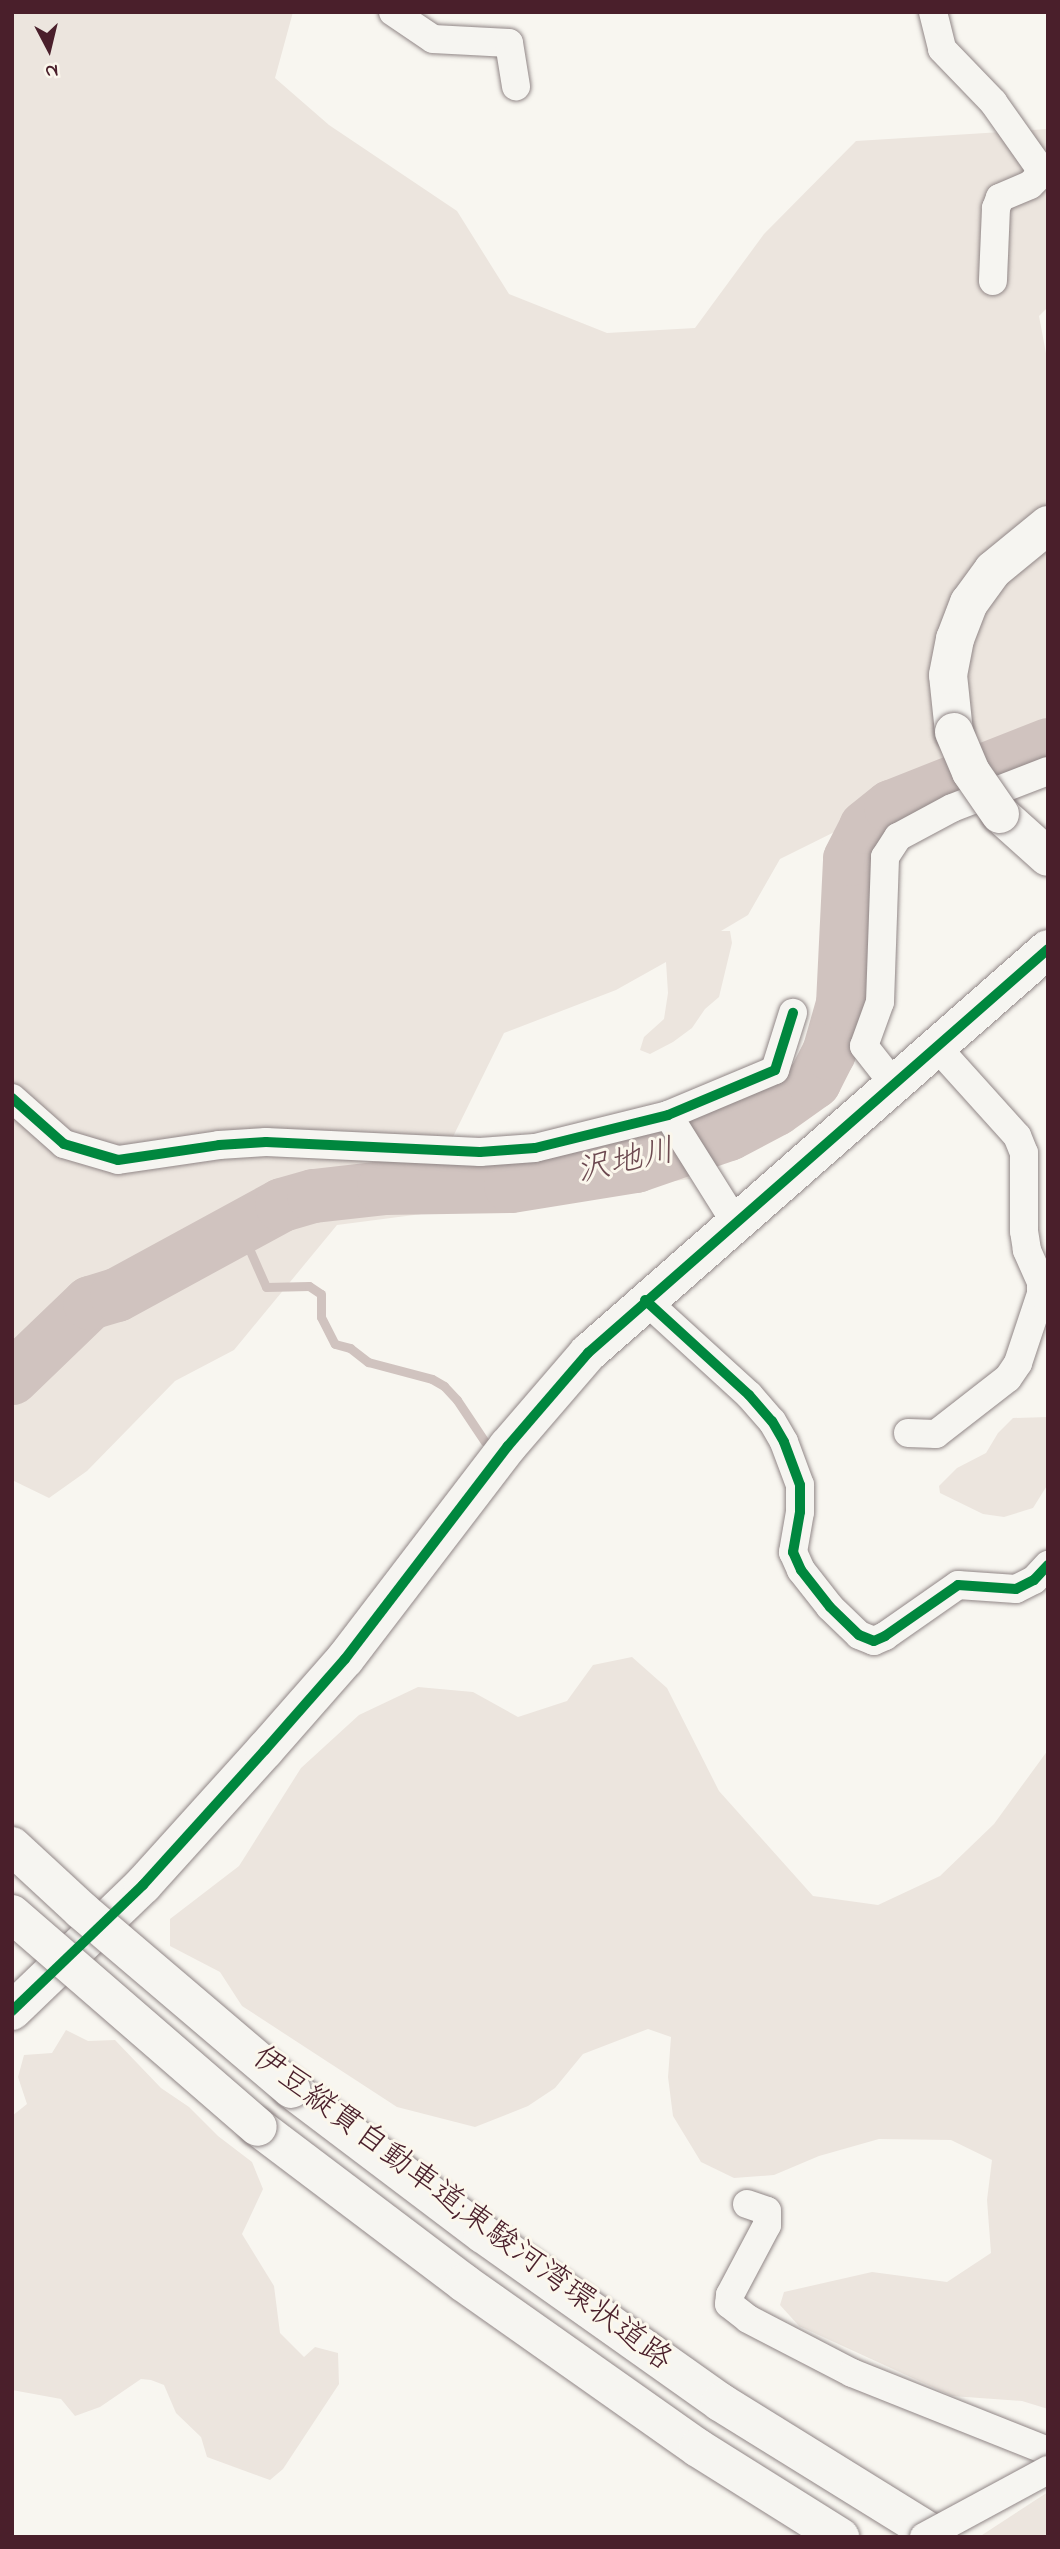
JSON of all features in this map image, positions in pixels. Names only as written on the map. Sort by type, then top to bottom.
[{"type":"main road","points":[[1048,524],[992,570],[969,603],[955,639],[948,675],[954,732],[971,772],[1000,814],[1048,857]]},
{"type":"main road","points":[[15,2004],[142,1885],[274,1740],[345,1659],[508,1447],[589,1353],[645,1300],[1048,949]]},
{"type":"main road","name":"伊豆縦貫自動車道;東駿河湾環状道路","points":[[12,1846],[80,1910],[292,2088],[483,2234],[720,2402],[938,2537]]},
{"type":"main road","name":"伊豆縦貫自動車道;東駿河湾環状道路","points":[[12,1914],[258,2127],[464,2283],[664,2425],[840,2537]]},
{"type":"street","points":[[393,12],[433,39],[509,43],[516,86]]},
{"type":"street","points":[[933,12],[942,49],[993,102],[1039,167],[1038,177],[1030,185],[1000,198],[992,232],[993,281]]},
{"type":"street","points":[[893,1083],[864,1046],[880,1002],[885,857],[898,837],[952,808],[1048,771]]},
{"type":"street","points":[[12,1098],[64,1144],[118,1160],[219,1145],[266,1142],[480,1152],[535,1148],[667,1115],[775,1070],[793,1013]]},
{"type":"street","points":[[908,1433],[936,1434],[1007,1378],[1018,1363],[1041,1294],[1041,1282],[1027,1250],[1024,1231],[1024,1153],[1017,1136],[936,1046]]},
{"type":"street","points":[[667,1115],[735,1222]]},
{"type":"street","points":[[645,1300],[749,1395],[772,1421],[784,1442],[800,1485],[800,1512],[793,1552],[800,1570],[830,1607],[859,1634],[874,1641],[885,1636],[958,1585],[1016,1588],[1034,1580],[1048,1565]]},
{"type":"street","points":[[747,2204],[767,2211],[766,2225],[730,2295],[729,2304],[748,2319],[852,2373],[1048,2451]]},
{"type":"street","points":[[924,2537],[1048,2470]]},
{"type":"shaded area","points":[[12,12],[293,12],[275,78],[329,125],[457,211],[509,294],[607,333],[695,328],[764,234],[856,141],[1048,129],[1048,307],[1039,316],[1048,364],[1048,726],[780,859],[748,915],[721,931],[730,931],[732,943],[719,997],[705,1009],[692,1028],[673,1042],[650,1054],[640,1050],[644,1037],[664,1019],[668,993],[666,962],[616,990],[504,1033],[444,1155],[659,1128],[690,1179],[337,1225],[234,1350],[175,1381],[87,1471],[49,1498],[12,1480]]},
{"type":"shaded area","points":[[1048,1417],[1048,1484],[1033,1508],[1004,1517],[983,1514],[940,1493],[939,1486],[957,1468],[986,1453],[998,1433],[1013,1418]]},
{"type":"shaded area","points":[[632,1657],[667,1688],[719,1791],[813,1896],[878,1905],[940,1876],[994,1824],[1048,1750],[1048,2409],[1022,2401],[952,2396],[799,2326],[780,2305],[784,2292],[872,2272],[947,2282],[991,2253],[987,2200],[992,2160],[951,2140],[879,2139],[819,2156],[774,2175],[734,2178],[701,2162],[673,2116],[668,2077],[671,2037],[648,2029],[583,2054],[555,2088],[528,2106],[475,2127],[397,2107],[242,2006],[220,1972],[170,1946],[170,1919],[239,1866],[301,1768],[359,1715],[418,1687],[473,1692],[518,1717],[567,1701],[593,1665]]},
{"type":"shaded area","points":[[66,2030],[88,2041],[115,2040],[161,2088],[189,2107],[218,2136],[252,2162],[263,2189],[242,2234],[274,2286],[280,2333],[304,2357],[315,2347],[338,2353],[339,2384],[283,2469],[270,2480],[207,2457],[201,2437],[176,2413],[164,2385],[151,2380],[141,2379],[100,2407],[75,2416],[61,2399],[12,2390],[12,2116],[27,2104],[18,2077],[24,2055],[52,2053]]},
{"type":"shaded area","points":[[1048,2492],[1048,2537],[979,2537]]},
{"type":"waterway","name":"沢地川","points":[[12,1378],[90,1303],[117,1295],[282,1205],[314,1196],[384,1188],[511,1186],[636,1166],[729,1134],[776,1109],[814,1082],[829,1053],[843,1004],[850,859],[866,827],[891,807],[1048,745]]},
{"type":"waterway","points":[[240,1228],[266,1287],[309,1286],[321,1294],[321,1317],[335,1344],[350,1348],[368,1362],[432,1379],[444,1386],[457,1400],[485,1442]]},
{"type":"cycle path","points":[[12,2011],[143,1885],[345,1659],[508,1446],[588,1353],[1048,949]]},
{"type":"cycle path","points":[[12,1098],[64,1144],[118,1160],[219,1145],[266,1142],[480,1152],[535,1148],[668,1115],[775,1070],[793,1013]]},
{"type":"cycle path","points":[[645,1300],[749,1395],[772,1421],[784,1442],[800,1485],[800,1512],[793,1552],[801,1570],[830,1607],[859,1635],[874,1641],[885,1636],[958,1585],[1016,1589],[1034,1580],[1048,1565]]}]
